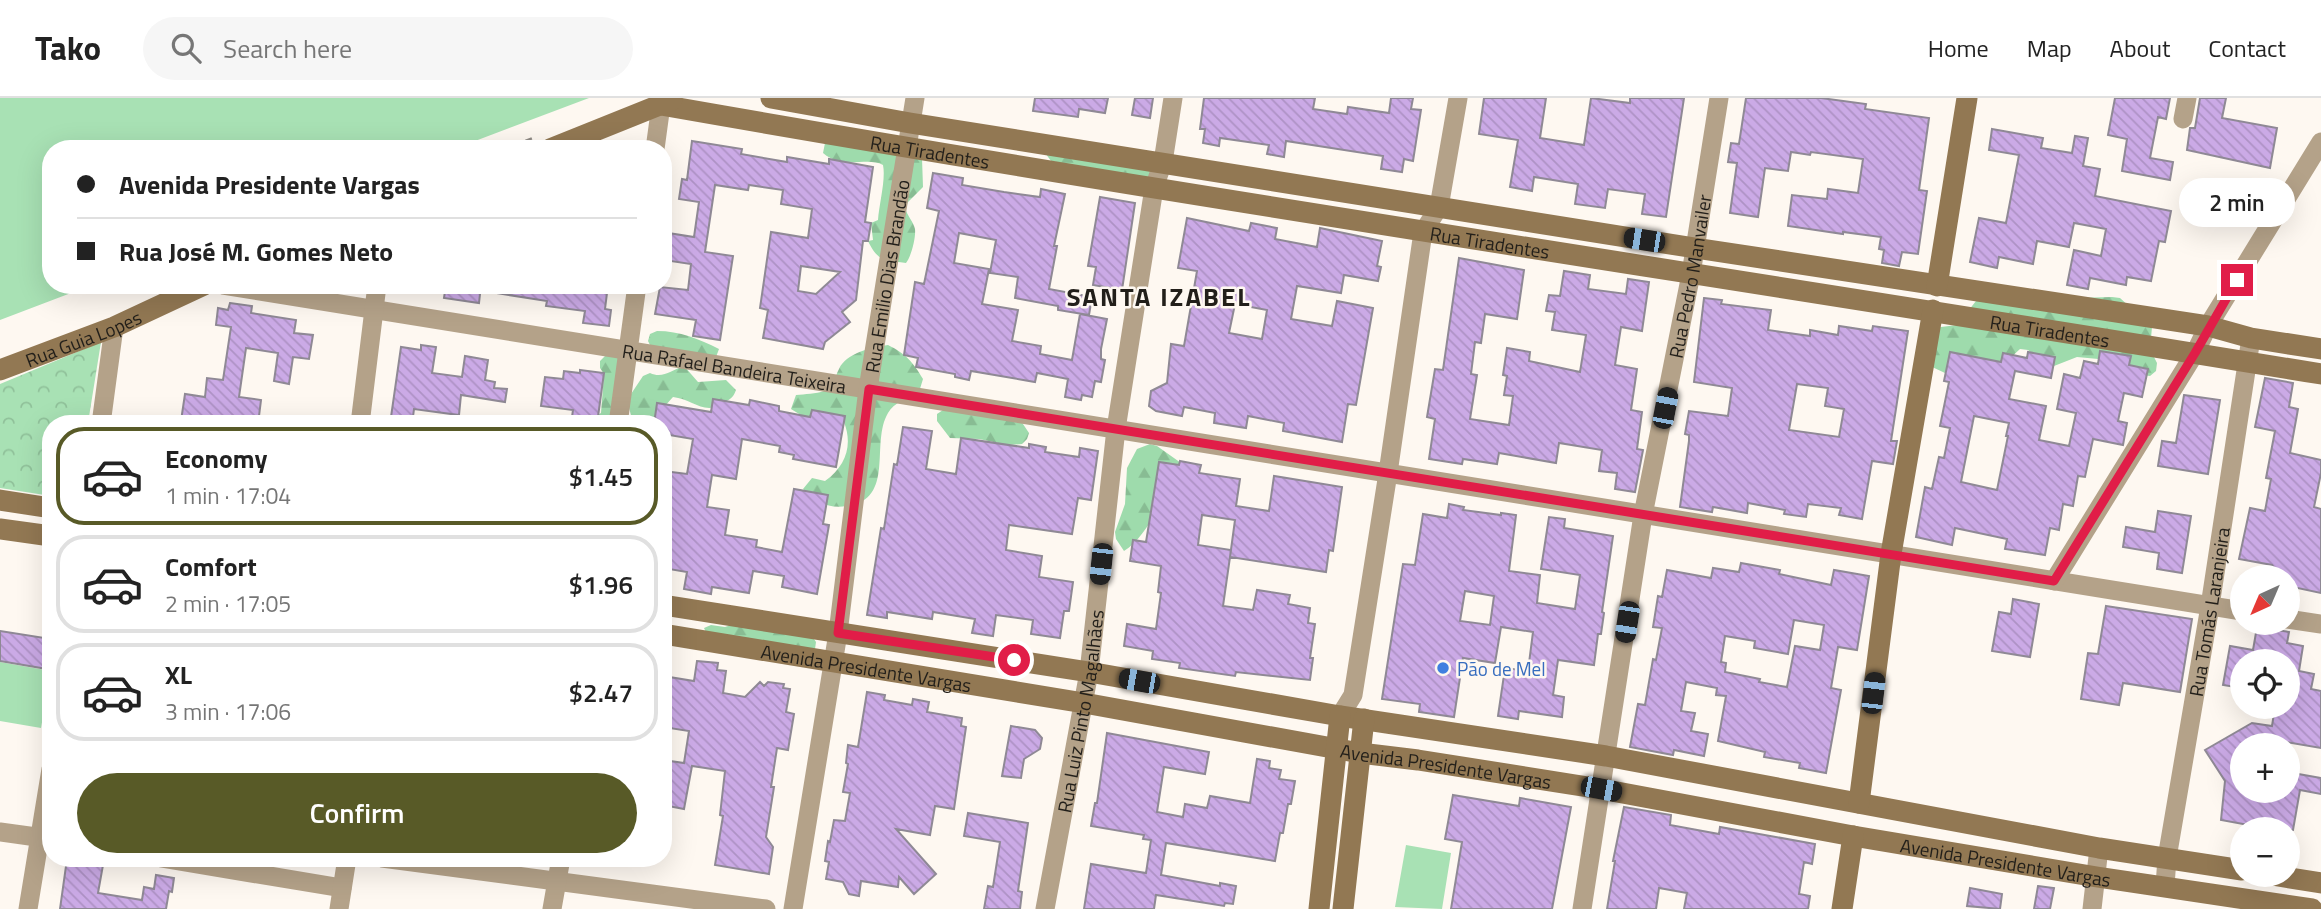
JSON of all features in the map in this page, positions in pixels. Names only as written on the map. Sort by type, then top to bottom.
[{"type":"main road","name":"Rua Tiradentes","points":[[771,98],[1439,208],[2208,326],[2251,338],[2321,349]]},
{"type":"main road","points":[[1842,909],[1853,836],[1847,833],[1840,820],[1846,807],[1859,803],[1891,555],[1933,310],[1925,307],[1921,300],[1923,292],[1929,286],[1937,286],[1967,98]]},
{"type":"main road","name":"Rua Tiradentes","points":[[669,102],[906,148],[2321,374]]},
{"type":"main road","points":[[573,140],[669,102]]},
{"type":"main road","name":"Rua Guia Lopes","points":[[0,370],[114,327],[185,294]]},
{"type":"main road","points":[[0,500],[42,507]]},
{"type":"main road","points":[[0,529],[42,536]]},
{"type":"main road","name":"Avenida Presidente Vargas","points":[[672,606],[1089,672],[1340,716],[1606,756],[2099,848],[2230,868]]},
{"type":"main road","name":"Avenida Presidente Vargas","points":[[672,636],[1084,703],[1360,753],[1601,789],[1853,836],[2097,877],[2312,909]]},
{"type":"main road","points":[[1318,909],[1340,716]]},
{"type":"main road","points":[[1343,909],[1364,719]]},
{"type":"main road","points":[[2300,880],[2321,883]]},
{"type":"street","name":"Rua Emilio Dias Brandão","points":[[793,909],[834,663],[869,389],[915,98]]},
{"type":"street","name":"Rua Luiz Pinto Magalhães","points":[[1045,909],[1089,672],[1116,429],[1154,188],[1163,162],[1173,98]]},
{"type":"street","points":[[1340,716],[1353,695],[1423,232],[1439,208],[1458,98]]},
{"type":"street","name":"Rua Pedro Manvailer","points":[[1583,909],[1643,515],[1691,274],[1719,98]]},
{"type":"street","points":[[2183,119],[2187,98]]},
{"type":"street","points":[[658,140],[669,102]]},
{"type":"street","points":[[2054,581],[2321,142]]},
{"type":"street","name":"Rua Rafael Bandeira Teixeira","points":[[278,294],[2230,609]]},
{"type":"street","points":[[361,415],[376,294]]},
{"type":"street","points":[[619,415],[636,294]]},
{"type":"street","points":[[103,415],[114,327]]},
{"type":"street","name":"Rua Tomás Laranjeira","points":[[2165,886],[2167,858],[2210,606],[2251,338]]},
{"type":"street","points":[[2300,621],[2321,624]]},
{"type":"street","points":[[1353,695],[1364,719]]},
{"type":"street","points":[[0,831],[42,838]]},
{"type":"street","points":[[2092,909],[2099,848]]},
{"type":"street","points":[[28,909],[42,851]]},
{"type":"street","points":[[215,867],[342,888]]},
{"type":"street","points":[[339,909],[346,867]]},
{"type":"street","points":[[447,867],[766,909]]},
{"type":"street","points":[[551,909],[559,867]]},
{"type":"green space","points":[[0,98],[589,98],[478,140],[42,140],[42,294],[68,294],[0,320]]},
{"type":"green space","points":[[826,138],[922,158],[923,187],[905,208],[915,233],[906,263],[883,259],[875,253],[868,241],[873,240],[871,223],[878,220],[883,165],[831,158],[823,153]]},
{"type":"green space","points":[[1043,150],[1153,152],[1149,180],[1051,161]]},
{"type":"green space","points":[[2120,298],[2152,327],[2150,349],[2157,363],[2156,371],[2150,376],[2109,360],[2077,357],[2054,366],[2046,366],[2028,350],[2020,349],[2008,360],[1977,369],[1945,373],[1930,366],[1934,330],[1957,325],[1976,301]]},
{"type":"green space","points":[[657,331],[689,336],[719,349],[716,357],[651,347],[648,341],[650,334]]},
{"type":"green space","points":[[101,342],[89,415],[42,415],[42,495],[0,488],[0,384]]},
{"type":"green space","points":[[888,345],[904,355],[923,379],[919,392],[898,403],[888,413],[883,425],[877,481],[872,493],[862,501],[847,506],[823,503],[803,489],[812,478],[825,481],[838,469],[846,454],[847,431],[844,422],[804,417],[791,409],[796,395],[828,389],[847,359],[867,349]]},
{"type":"green space","points":[[605,356],[619,356],[616,415],[597,415],[601,413],[604,374],[600,361]]},
{"type":"green space","points":[[684,366],[698,382],[726,380],[736,390],[727,401],[711,408],[673,397],[661,415],[631,415],[627,400],[643,376],[650,373],[663,374]]},
{"type":"green space","points":[[943,410],[1021,421],[1029,433],[1022,444],[1008,445],[979,439],[950,438],[937,421],[937,414]]},
{"type":"green space","points":[[1150,444],[1181,463],[1149,524],[1124,551],[1115,532],[1125,504],[1127,468],[1137,449]]},
{"type":"green space","points":[[711,625],[731,625],[812,636],[816,642],[815,649],[707,634],[704,628]]},
{"type":"green space","points":[[0,662],[42,669],[41,728],[0,721]]},
{"type":"green space","points":[[1406,845],[1451,853],[1442,909],[1395,907]]},
{"type":"building","points":[[1035,98],[1108,98],[1105,113],[1079,109],[1078,117],[1033,111]]},
{"type":"building","points":[[1135,98],[1153,98],[1150,118],[1132,115]]},
{"type":"building","points":[[1204,98],[1315,98],[1313,109],[1347,114],[1348,107],[1389,113],[1391,98],[1413,98],[1411,109],[1421,110],[1413,161],[1404,159],[1402,172],[1381,169],[1383,156],[1286,141],[1284,157],[1267,154],[1269,145],[1220,138],[1219,146],[1203,143],[1205,129],[1200,129]]},
{"type":"building","points":[[1484,98],[1546,98],[1540,138],[1584,145],[1591,98],[1630,103],[1630,98],[1684,98],[1666,217],[1642,214],[1645,194],[1608,189],[1605,208],[1575,204],[1578,184],[1534,177],[1532,191],[1510,187],[1518,140],[1479,134]]},
{"type":"building","points":[[1746,98],[1821,98],[1866,104],[1865,109],[1929,118],[1919,190],[1927,191],[1918,254],[1902,252],[1899,266],[1882,263],[1884,250],[1879,249],[1881,237],[1788,226],[1792,195],[1827,199],[1828,189],[1858,193],[1863,159],[1791,152],[1788,171],[1765,168],[1758,217],[1730,213],[1737,163],[1728,162],[1731,143],[1739,144]]},
{"type":"building","points":[[2115,98],[2170,98],[2166,119],[2158,117],[2150,158],[2173,162],[2170,180],[2122,171],[2127,139],[2108,135]]},
{"type":"building","points":[[2200,98],[2226,98],[2222,118],[2277,128],[2270,168],[2187,150],[2190,128],[2195,128]]},
{"type":"building","points":[[1992,129],[2043,138],[2041,148],[2072,153],[2075,136],[2088,138],[2083,166],[2100,169],[2095,196],[2171,211],[2165,242],[2159,241],[2151,281],[2127,277],[2126,285],[2090,278],[2088,289],[2067,285],[2074,250],[2101,256],[2106,229],[2074,223],[2069,247],[2037,241],[2033,264],[1999,257],[1997,268],[1970,262],[1979,218],[2006,223],[2019,155],[1989,150]]},
{"type":"building","points":[[692,141],[742,149],[741,154],[787,162],[787,157],[829,164],[829,159],[873,167],[865,222],[871,223],[868,241],[863,241],[856,300],[842,312],[850,322],[825,342],[823,349],[763,338],[768,310],[760,308],[771,232],[808,238],[812,209],[781,204],[783,190],[749,185],[748,190],[715,185],[705,252],[733,256],[720,340],[693,336],[696,320],[655,314],[659,294],[672,294],[672,288],[688,290],[691,264],[672,261],[672,234],[694,237],[699,202],[679,199],[682,179],[687,180]],"holes":[[[801,266],[840,272],[816,294],[798,291]]]},
{"type":"building","points":[[933,173],[963,178],[962,185],[1004,192],[1040,197],[1041,189],[1065,194],[1054,246],[1057,246],[1049,289],[1092,297],[1089,315],[1015,298],[1018,277],[990,273],[996,240],[959,233],[954,263],[989,269],[982,304],[1018,310],[1012,341],[1041,346],[1040,354],[1072,360],[1080,314],[1107,319],[1101,349],[1101,359],[1105,360],[1101,382],[1095,381],[1092,397],[1082,395],[1081,400],[1065,397],[1068,379],[1037,373],[1035,382],[971,371],[969,380],[955,377],[955,374],[916,367],[918,358],[904,355],[915,282],[924,284],[939,211],[927,208]]},
{"type":"building","points":[[1100,197],[1135,203],[1122,290],[1093,285],[1096,267],[1088,266]]},
{"type":"building","points":[[1187,218],[1249,231],[1251,223],[1277,228],[1275,239],[1317,247],[1320,228],[1382,241],[1377,266],[1381,267],[1378,281],[1344,275],[1341,293],[1297,286],[1291,319],[1332,326],[1337,301],[1373,308],[1356,405],[1348,404],[1342,442],[1283,431],[1284,423],[1248,416],[1246,428],[1214,423],[1215,413],[1184,407],[1182,416],[1156,411],[1149,406],[1151,391],[1167,383],[1171,344],[1184,346],[1197,271],[1178,268]],"holes":[[[1235,304],[1267,310],[1262,339],[1229,333]]]},
{"type":"building","points":[[1459,258],[1524,270],[1517,319],[1485,314],[1481,343],[1475,342],[1471,374],[1477,375],[1470,419],[1509,425],[1513,396],[1504,395],[1507,376],[1503,375],[1507,348],[1530,352],[1529,361],[1580,372],[1586,335],[1552,330],[1555,312],[1546,311],[1549,295],[1560,296],[1564,271],[1590,275],[1588,289],[1626,294],[1628,279],[1649,282],[1642,331],[1621,327],[1615,365],[1637,369],[1631,410],[1642,412],[1637,449],[1643,450],[1635,492],[1615,489],[1617,473],[1599,471],[1602,450],[1559,443],[1556,463],[1499,453],[1497,464],[1463,459],[1462,464],[1429,459],[1435,419],[1427,417],[1435,369],[1443,370]]},
{"type":"building","points":[[445,294],[480,294],[479,303],[444,298]]},
{"type":"building","points":[[502,294],[607,294],[605,309],[611,310],[609,326],[583,323],[585,311],[546,306],[547,301]]},
{"type":"building","points":[[1704,298],[1722,300],[1721,304],[1771,310],[1768,330],[1810,336],[1810,330],[1838,335],[1839,326],[1872,331],[1873,326],[1908,331],[1891,441],[1897,441],[1893,464],[1872,461],[1862,519],[1839,515],[1841,508],[1808,504],[1806,517],[1784,514],[1785,510],[1748,503],[1747,513],[1713,507],[1712,512],[1680,507],[1689,441],[1689,435],[1685,434],[1689,411],[1728,416],[1732,388],[1694,382]],"holes":[[[1797,384],[1828,388],[1825,406],[1844,409],[1839,437],[1789,430]]]},
{"type":"building","points":[[230,303],[252,306],[251,313],[296,320],[294,333],[313,335],[309,359],[293,357],[289,384],[274,381],[278,353],[246,348],[239,397],[261,400],[259,415],[182,415],[185,394],[205,397],[207,378],[223,380],[231,327],[216,325],[218,308],[228,310]]},
{"type":"building","points":[[421,345],[436,347],[432,373],[462,377],[465,356],[488,360],[485,380],[495,382],[494,388],[507,389],[505,402],[461,395],[459,415],[414,409],[413,415],[391,415],[401,347],[421,350]]},
{"type":"building","points":[[2100,351],[2131,356],[2129,365],[2148,369],[2142,397],[2124,393],[2118,421],[2127,423],[2123,445],[2093,439],[2085,477],[2078,476],[2073,506],[2063,504],[2059,530],[2050,528],[2045,555],[2005,549],[2007,539],[1955,528],[1952,545],[1916,537],[1925,487],[1932,489],[1939,457],[1944,458],[1950,428],[1940,426],[1949,382],[1944,381],[1950,352],[2001,362],[2003,353],[2027,358],[2028,352],[2055,357],[2051,378],[2015,371],[2009,399],[2046,406],[2039,440],[2069,446],[2076,413],[2057,409],[2064,374],[2080,378],[2084,361],[2098,364]],"holes":[[[1974,416],[2009,423],[1997,490],[1961,482]]]},
{"type":"building","points":[[580,370],[604,373],[598,415],[572,415],[573,410],[541,406],[545,377],[563,379],[564,371],[580,373]]},
{"type":"building","points":[[2265,378],[2293,383],[2289,407],[2298,409],[2290,453],[2321,460],[2314,507],[2321,509],[2321,593],[2300,589],[2300,565],[2272,565],[2239,559],[2250,508],[2265,511],[2271,479],[2266,478],[2275,431],[2255,427]]},
{"type":"building","points":[[2184,395],[2220,400],[2208,474],[2158,466],[2162,441],[2176,443]]},
{"type":"building","points":[[713,399],[749,405],[750,400],[779,406],[779,411],[810,417],[812,410],[845,416],[836,467],[793,459],[794,455],[779,452],[780,446],[742,439],[736,479],[712,475],[707,507],[729,510],[725,535],[757,540],[756,547],[782,552],[794,489],[828,495],[823,524],[829,525],[817,594],[782,587],[784,576],[753,571],[749,593],[712,587],[711,594],[684,589],[687,572],[672,570],[672,472],[687,474],[693,439],[672,436],[672,415],[655,415],[657,403],[711,412]]},
{"type":"building","points":[[903,427],[932,431],[926,469],[956,474],[961,438],[1029,448],[1029,444],[1046,447],[1045,452],[1079,457],[1080,448],[1098,451],[1091,500],[1078,498],[1072,534],[1009,525],[1006,550],[1042,556],[1039,577],[1073,582],[1069,611],[1064,611],[1060,638],[1031,634],[1033,620],[996,615],[993,636],[972,633],[975,619],[933,612],[932,619],[887,612],[887,618],[867,615],[881,528],[884,529]]},
{"type":"building","points":[[1180,461],[1201,465],[1199,473],[1240,479],[1236,506],[1269,511],[1274,476],[1342,487],[1333,551],[1329,550],[1326,572],[1230,557],[1223,606],[1253,610],[1257,590],[1290,595],[1288,604],[1310,608],[1308,623],[1315,624],[1310,680],[1236,672],[1235,676],[1179,668],[1180,663],[1152,659],[1153,651],[1124,646],[1127,624],[1156,629],[1161,593],[1158,592],[1161,566],[1130,561],[1133,540],[1146,542],[1159,462],[1179,465]],"holes":[[[1202,515],[1235,520],[1231,550],[1198,545]]]},
{"type":"building","points":[[1449,504],[1464,507],[1463,510],[1516,515],[1509,571],[1540,575],[1537,603],[1575,609],[1580,575],[1541,569],[1549,517],[1565,519],[1564,528],[1613,536],[1601,634],[1598,634],[1594,665],[1558,660],[1553,695],[1564,697],[1562,717],[1519,711],[1518,719],[1498,716],[1505,668],[1528,671],[1533,632],[1501,627],[1495,663],[1463,658],[1454,717],[1419,712],[1420,704],[1382,699],[1403,564],[1415,565],[1423,514],[1447,518]],"holes":[[[1465,591],[1494,596],[1490,625],[1460,621]]]},
{"type":"building","points":[[2158,511],[2191,516],[2182,573],[2157,569],[2159,553],[2123,547],[2126,527],[2155,532]]},
{"type":"building","points":[[1741,563],[1780,570],[1779,574],[1831,585],[1834,570],[1869,576],[1857,650],[1838,647],[1831,688],[1841,690],[1826,773],[1799,768],[1800,763],[1764,757],[1765,752],[1718,741],[1726,696],[1716,695],[1717,688],[1686,682],[1681,711],[1695,713],[1691,731],[1708,734],[1704,756],[1674,750],[1673,755],[1630,747],[1638,704],[1645,705],[1653,659],[1656,660],[1662,628],[1653,627],[1658,596],[1662,597],[1667,570],[1711,578],[1713,568],[1739,572]],"holes":[[[1794,620],[1824,625],[1820,650],[1795,646],[1787,687],[1725,672],[1726,663],[1721,662],[1725,636],[1755,641],[1754,648],[1788,654]]]},
{"type":"building","points":[[2013,599],[2039,604],[2030,657],[1992,651],[1999,612],[2011,614]]},
{"type":"building","points":[[2106,606],[2192,619],[2180,692],[2123,683],[2119,705],[2081,699],[2088,653],[2098,654]]},
{"type":"building","points":[[0,631],[42,638],[42,668],[0,661]]},
{"type":"building","points":[[2256,635],[2288,635],[2287,643],[2303,646],[2300,665],[2300,649],[2253,649]]},
{"type":"building","points":[[2230,646],[2247,649],[2230,649],[2230,686],[2223,685]]},
{"type":"building","points":[[697,661],[718,663],[717,670],[726,671],[723,693],[745,697],[760,682],[764,686],[768,682],[784,684],[783,688],[790,689],[786,712],[794,714],[788,750],[777,748],[771,787],[774,787],[766,837],[773,847],[769,874],[715,865],[723,816],[720,815],[725,771],[692,766],[684,809],[672,807],[672,761],[684,763],[689,731],[672,728],[672,677],[694,681]]},
{"type":"building","points":[[2300,671],[2314,674],[2311,689],[2321,691],[2321,748],[2300,744],[2300,733],[2235,733],[2252,723],[2272,726],[2273,719],[2300,719]]},
{"type":"building","points":[[867,692],[885,695],[884,700],[912,705],[913,699],[929,702],[927,712],[962,718],[961,726],[966,727],[954,809],[935,806],[930,835],[896,829],[936,874],[914,894],[899,877],[898,887],[861,881],[859,896],[849,894],[843,882],[826,879],[829,862],[825,861],[828,841],[830,842],[834,820],[845,821],[850,793],[843,792],[848,745],[858,747]]},
{"type":"building","points":[[1011,726],[1035,730],[1042,738],[1040,749],[1024,759],[1021,778],[1002,776]]},
{"type":"building","points":[[1107,733],[1209,752],[1205,774],[1164,767],[1157,812],[1183,817],[1185,804],[1207,808],[1210,796],[1250,803],[1257,759],[1270,761],[1269,768],[1281,770],[1279,779],[1295,781],[1275,861],[1166,843],[1161,875],[1220,886],[1220,883],[1236,886],[1233,904],[1225,903],[1224,906],[1156,895],[1154,909],[1084,909],[1091,864],[1146,873],[1151,840],[1143,839],[1144,835],[1091,826]]},
{"type":"building","points":[[2230,736],[2230,803],[2298,803],[2295,817],[2230,817],[2230,822],[2221,820],[2225,781],[2205,750]]},
{"type":"building","points":[[2300,774],[2321,778],[2321,794],[2300,790]]},
{"type":"building","points":[[1453,795],[1519,806],[1520,798],[1571,807],[1552,909],[1451,909],[1462,842],[1445,839]]},
{"type":"building","points":[[1624,807],[1671,815],[1670,825],[1719,834],[1720,827],[1815,844],[1812,864],[1804,862],[1799,894],[1810,896],[1808,909],[1684,909],[1687,893],[1659,888],[1656,909],[1607,909]]},
{"type":"building","points":[[968,813],[1028,823],[1018,891],[1022,892],[1020,909],[984,909],[988,886],[993,887],[1000,842],[964,836]]},
{"type":"building","points":[[66,867],[103,867],[98,893],[142,900],[144,887],[154,889],[156,875],[174,878],[166,909],[60,909]]},
{"type":"building","points":[[2038,886],[2054,888],[2050,909],[2034,909]]},
{"type":"building","points":[[1970,888],[2002,894],[2000,909],[1967,906]]},
{"type":"place","name":"Pão de Mel","points":[[1443,668]]},
{"type":"district","name":"SANTA IZABEL","points":[[1159,296]]},
{"type":"route","points":[[1014,660],[838,633],[869,389],[2054,581],[2237,280]]}]
